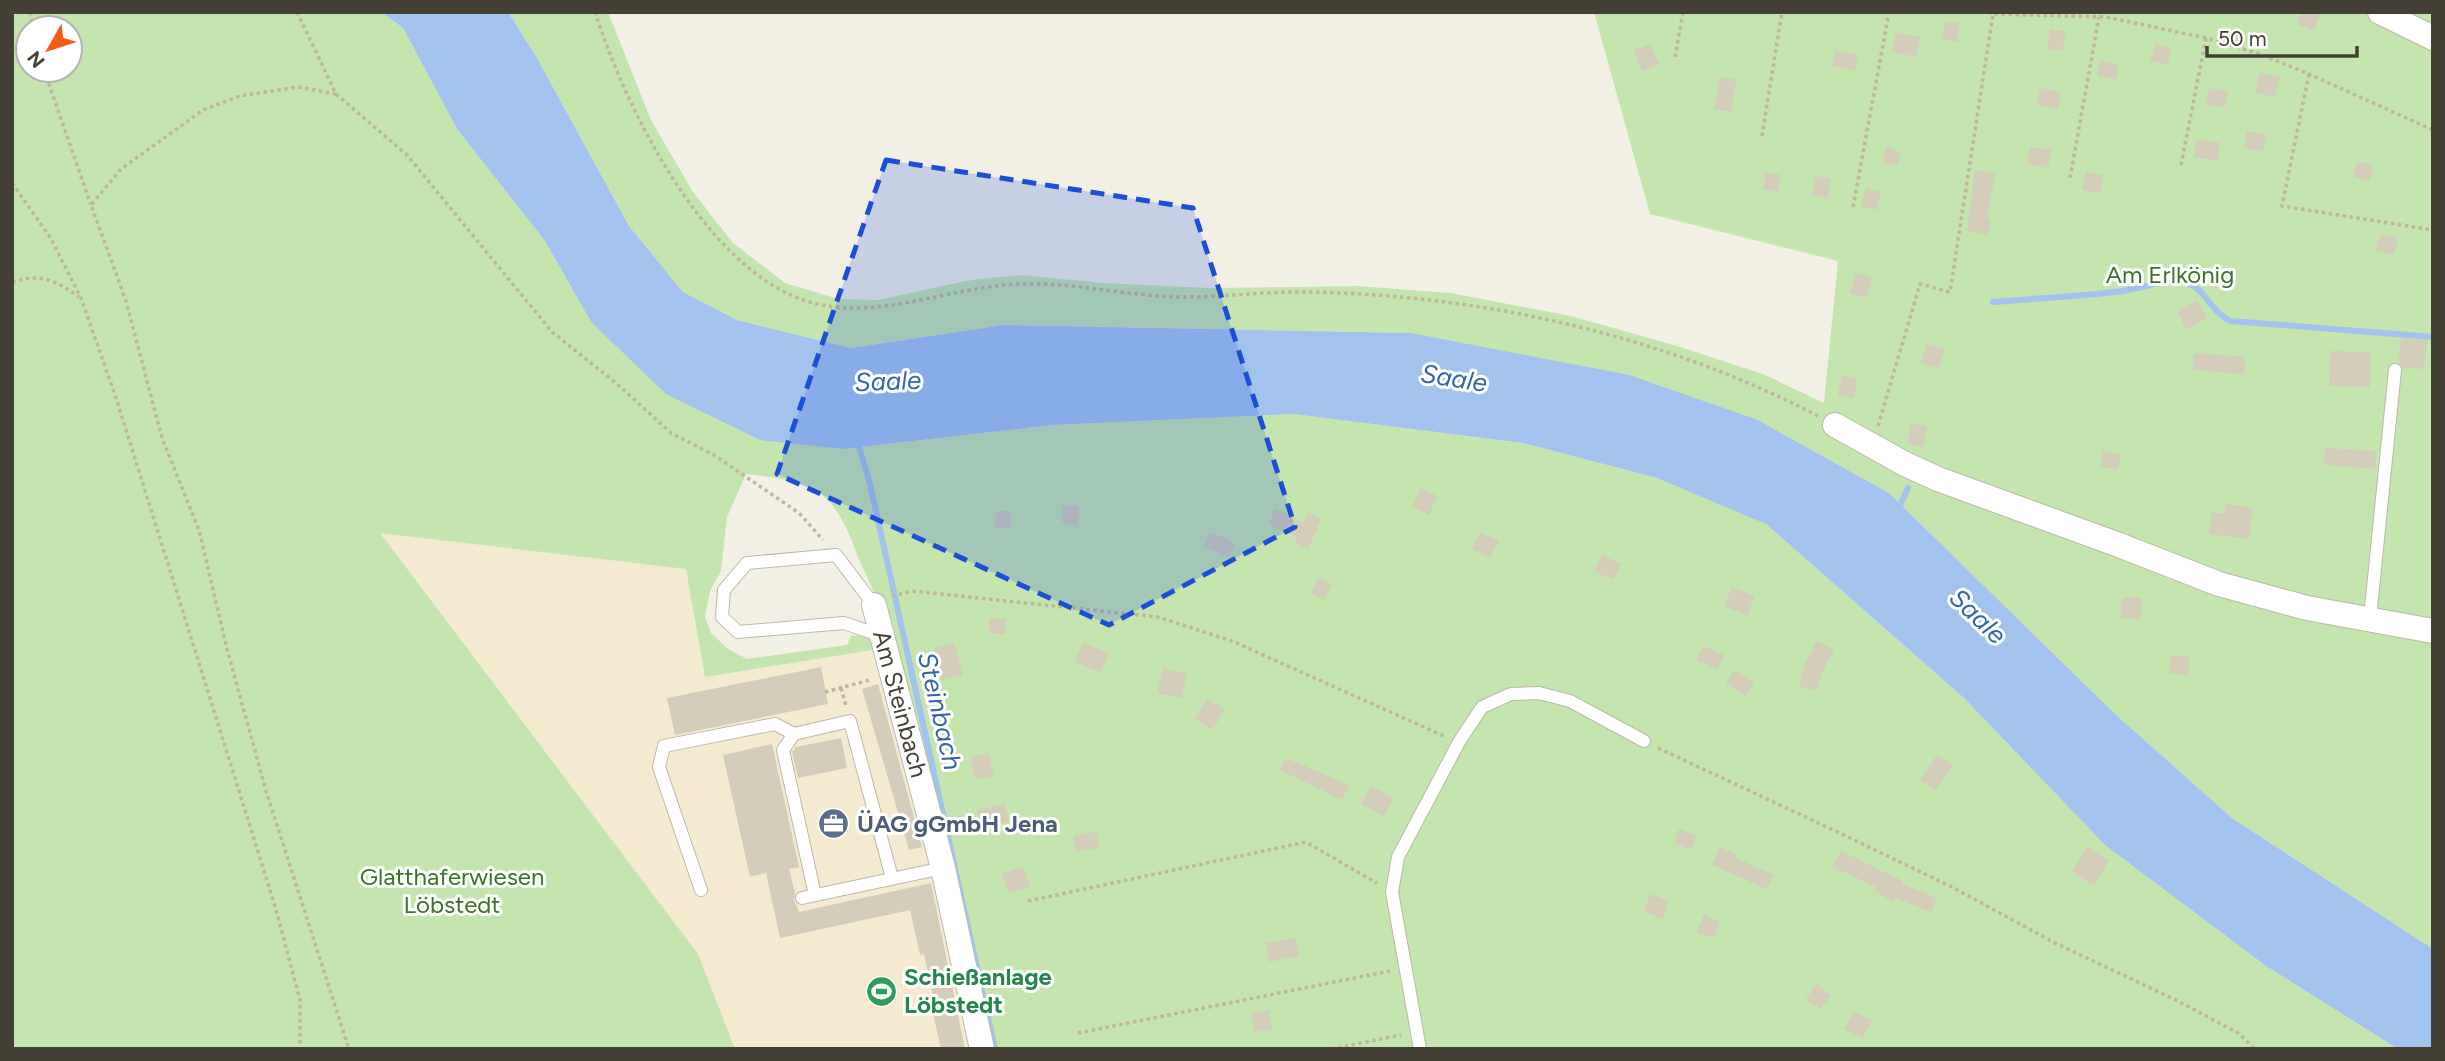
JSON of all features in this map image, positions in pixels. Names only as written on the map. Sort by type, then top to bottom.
[{"type":"street","points":[[2379,12],[2433,38]]},
{"type":"street","points":[[1835,425],[1938,479],[2219,584],[2307,608],[2433,631]]},
{"type":"street","name":"Am Steinbach","points":[[874,605],[943,868],[982,1049]]},
{"type":"lane","points":[[2370,618],[2395,370]]},
{"type":"lane","points":[[874,605],[836,555],[747,564],[724,590],[722,617],[738,632],[844,623],[883,636]]},
{"type":"lane","points":[[1420,1049],[1392,892],[1398,858],[1459,742],[1482,706],[1511,694],[1539,693],[1570,701],[1644,741]]},
{"type":"lane","points":[[701,890],[659,766],[664,746],[775,724],[794,734],[850,722],[892,878]]},
{"type":"lane","points":[[794,734],[783,750],[815,895]]},
{"type":"lane","points":[[802,898],[943,868]]},
{"type":"path","points":[[297,12],[336,94],[407,155],[552,332],[616,383],[671,433],[714,455],[799,513],[836,555]]},
{"type":"path","points":[[595,12],[628,97],[659,154],[713,235],[748,268],[790,295],[814,304],[860,309],[881,308],[977,287],[1022,283],[1179,297],[1307,292],[1433,301],[1509,312],[1597,332],[1702,364],[1783,398],[1835,425]]},
{"type":"path","points":[[1675,57],[1683,12]]},
{"type":"path","points":[[1762,136],[1782,12]]},
{"type":"path","points":[[1853,207],[1889,12]]},
{"type":"path","points":[[1872,445],[1920,284],[1950,292],[1991,13],[2099,17],[2206,37],[2260,54],[2309,74],[2433,130]]},
{"type":"path","points":[[2070,178],[2099,17]]},
{"type":"path","points":[[2181,165],[2206,37]]},
{"type":"path","points":[[2309,74],[2282,206],[2433,230]]},
{"type":"path","points":[[49,84],[127,301],[162,438],[198,530],[266,791],[349,1049]]},
{"type":"path","points":[[91,205],[121,169],[203,110],[240,96],[298,87],[336,94]]},
{"type":"path","points":[[12,183],[50,237],[80,298],[117,401],[275,906],[300,1000],[300,1049]]},
{"type":"path","points":[[12,282],[27,278],[55,280],[80,298]]},
{"type":"path","points":[[903,593],[912,591],[1157,617],[1232,641],[1459,742]]},
{"type":"path","points":[[825,692],[892,674]]},
{"type":"path","points":[[1644,741],[1954,888],[2055,943],[2176,1000],[2238,1033],[2255,1049]]},
{"type":"path","points":[[1028,901],[1306,842],[1392,892]]},
{"type":"path","points":[[1078,1033],[1406,968]]},
{"type":"path","points":[[1331,1049],[1417,1032]]},
{"type":"highlighted area","points":[[886,160],[1193,208],[1295,527],[1109,625],[777,474]]},
{"type":"shaded area","points":[[379,532],[686,569],[705,677],[879,649],[979,1049],[735,1049],[698,954]]},
{"type":"green space","name":"Glatthaferwiesen Löbstedt","points":[[12,12],[381,12],[403,28],[457,129],[545,241],[591,322],[843,449],[1052,425],[1293,414],[1523,443],[1657,478],[1752,517],[1766,524],[1964,698],[2105,845],[2266,966],[2398,1049],[991,1049],[889,626],[844,524],[827,499],[811,488],[793,482],[746,474],[727,517],[721,571],[710,591],[705,617],[711,633],[728,649],[747,659],[847,645],[851,636],[856,635],[874,642],[879,649],[705,677],[686,569],[380,533],[698,954],[735,1049],[12,1049]]},
{"type":"green space","name":"Am Erlkönig","points":[[508,12],[608,12],[651,120],[693,192],[733,243],[785,283],[838,299],[878,300],[970,280],[1021,275],[1103,283],[1209,288],[1357,286],[1451,293],[1571,316],[1677,346],[1763,374],[1824,403],[1838,261],[1650,214],[1594,12],[2433,12],[2433,949],[2232,818],[2114,713],[1889,493],[1758,420],[1411,333],[1004,325],[851,348],[737,320],[683,292],[629,226],[537,58]]},
{"type":"water","name":"Saale","points":[[381,12],[508,12],[537,58],[629,226],[683,292],[737,320],[851,348],[1004,325],[1411,333],[1629,375],[1758,420],[1889,493],[2114,713],[2232,818],[2433,949],[2433,1049],[2398,1049],[2266,966],[2105,845],[1964,698],[1766,524],[1657,478],[1523,443],[1293,414],[1052,425],[843,449],[760,440],[666,394],[591,322],[545,241],[457,129],[403,28]]},
{"type":"building","points":[[2301,12],[2321,12],[2314,31],[2297,24]]},
{"type":"building","points":[[1945,21],[1960,24],[1957,42],[1942,39]]},
{"type":"building","points":[[2050,29],[2066,32],[2062,51],[2047,48]]},
{"type":"building","points":[[1896,33],[1920,37],[1916,57],[1892,52]]},
{"type":"building","points":[[1650,44],[1659,64],[1642,71],[1634,50]]},
{"type":"building","points":[[2155,44],[2172,48],[2167,65],[2150,60]]},
{"type":"building","points":[[1835,50],[1858,55],[1855,71],[1832,66]]},
{"type":"building","points":[[2100,61],[2118,64],[2116,79],[2097,76]]},
{"type":"building","points":[[2260,72],[2280,78],[2274,97],[2255,92]]},
{"type":"building","points":[[1720,77],[1736,80],[1731,112],[1714,109]]},
{"type":"building","points":[[2040,88],[2061,92],[2058,109],[2037,105]]},
{"type":"building","points":[[2209,88],[2228,91],[2225,107],[2206,104]]},
{"type":"building","points":[[2247,131],[2266,134],[2263,151],[2244,148]]},
{"type":"building","points":[[2197,139],[2220,143],[2217,161],[2194,157]]},
{"type":"building","points":[[1886,147],[1901,152],[1897,166],[1882,162]]},
{"type":"building","points":[[2030,147],[2051,150],[2048,168],[2027,164]]},
{"type":"building","points":[[2358,161],[2374,166],[2369,181],[2353,176]]},
{"type":"building","points":[[1975,170],[1995,174],[1987,218],[1991,218],[1988,235],[1967,231]]},
{"type":"building","points":[[2086,172],[2104,175],[2100,193],[2082,190]]},
{"type":"building","points":[[1766,173],[1781,175],[1778,191],[1763,189]]},
{"type":"building","points":[[1816,176],[1831,179],[1828,198],[1812,195]]},
{"type":"building","points":[[1866,188],[1881,192],[1876,210],[1861,206]]},
{"type":"building","points":[[2381,234],[2398,238],[2394,255],[2376,250]]},
{"type":"building","points":[[1856,273],[1872,278],[1867,298],[1850,293]]},
{"type":"building","points":[[2197,300],[2207,318],[2187,330],[2177,311]]},
{"type":"building","points":[[2401,338],[2427,340],[2424,369],[2403,367],[2398,362]]},
{"type":"building","points":[[1927,344],[1945,349],[1939,368],[1921,363]]},
{"type":"building","points":[[2330,351],[2370,352],[2370,387],[2329,386]]},
{"type":"building","points":[[2194,353],[2245,357],[2244,374],[2193,370]]},
{"type":"building","points":[[1842,375],[1857,378],[1854,398],[1838,395]]},
{"type":"building","points":[[1911,424],[1927,426],[1923,447],[1907,444]]},
{"type":"building","points":[[2325,448],[2376,451],[2375,469],[2324,465]]},
{"type":"building","points":[[2103,451],[2121,454],[2118,469],[2101,467]]},
{"type":"building","points":[[1421,488],[1437,496],[1429,515],[1412,507]]},
{"type":"building","points":[[2226,504],[2253,508],[2249,539],[2209,534],[2212,512],[2224,514]]},
{"type":"building","points":[[1063,506],[1079,507],[1078,525],[1062,523]]},
{"type":"building","points":[[1275,509],[1304,522],[1308,512],[1321,518],[1309,548],[1295,543],[1297,537],[1268,524]]},
{"type":"building","points":[[996,511],[1011,511],[1011,528],[995,528]]},
{"type":"building","points":[[1210,532],[1235,543],[1229,557],[1204,546]]},
{"type":"building","points":[[1480,532],[1499,541],[1490,558],[1472,549]]},
{"type":"building","points":[[1602,555],[1621,564],[1613,580],[1594,571]]},
{"type":"building","points":[[1318,578],[1332,585],[1325,600],[1311,594]]},
{"type":"building","points":[[1732,587],[1755,596],[1747,615],[1724,606]]},
{"type":"building","points":[[2122,597],[2142,598],[2141,619],[2120,618]]},
{"type":"building","points":[[989,618],[1006,619],[1005,634],[989,633]]},
{"type":"building","points":[[1817,641],[1834,649],[1816,691],[1799,686],[1805,664]]},
{"type":"building","points":[[954,643],[963,675],[942,680],[934,648]]},
{"type":"building","points":[[1083,643],[1109,653],[1101,673],[1075,662]]},
{"type":"building","points":[[1703,646],[1724,655],[1718,669],[1697,660]]},
{"type":"building","points":[[2171,655],[2190,657],[2188,675],[2169,673]]},
{"type":"building","points":[[821,667],[828,704],[675,735],[667,698]]},
{"type":"building","points":[[1163,668],[1187,674],[1181,698],[1157,693]]},
{"type":"building","points":[[1734,670],[1754,681],[1746,696],[1726,684]]},
{"type":"building","points":[[878,684],[922,847],[909,850],[862,689]]},
{"type":"building","points":[[1208,699],[1225,710],[1212,730],[1195,719]]},
{"type":"building","points":[[841,738],[847,768],[798,778],[792,752],[796,747]]},
{"type":"building","points":[[772,744],[799,867],[789,869],[795,893],[794,900],[799,912],[931,883],[965,1049],[941,1049],[929,995],[933,995],[924,954],[920,955],[910,910],[780,938],[766,873],[750,877],[723,755]]},
{"type":"building","points":[[989,753],[994,776],[975,779],[970,757]]},
{"type":"building","points":[[1937,755],[1953,766],[1936,790],[1920,780]]},
{"type":"building","points":[[1286,758],[1349,785],[1342,800],[1280,770]]},
{"type":"building","points":[[1371,786],[1394,798],[1384,816],[1361,804]]},
{"type":"building","points":[[1005,804],[1009,821],[981,828],[977,810]]},
{"type":"building","points":[[1679,829],[1697,835],[1691,850],[1674,843]]},
{"type":"building","points":[[1096,832],[1099,848],[1075,851],[1073,836]]},
{"type":"building","points":[[1720,847],[1737,855],[1736,858],[1774,875],[1767,889],[1712,865]]},
{"type":"building","points":[[2087,847],[2109,860],[2094,885],[2072,872]]},
{"type":"building","points":[[1841,851],[1903,881],[1902,884],[1937,898],[1931,912],[1895,898],[1893,901],[1874,891],[1876,887],[1833,867]]},
{"type":"building","points":[[1023,867],[1030,886],[1009,893],[1002,874]]},
{"type":"building","points":[[1650,894],[1669,901],[1663,919],[1644,912]]},
{"type":"building","points":[[1704,915],[1720,922],[1714,938],[1697,932]]},
{"type":"building","points":[[1296,938],[1299,956],[1269,962],[1266,943]]},
{"type":"building","points":[[1816,984],[1831,995],[1820,1009],[1806,999]]},
{"type":"building","points":[[1269,1010],[1272,1029],[1254,1032],[1251,1013]]},
{"type":"building","points":[[1853,1012],[1872,1020],[1863,1038],[1844,1029]]},
{"type":"waterway","points":[[1993,302],[2095,294],[2180,282],[2199,290],[2218,312],[2231,321],[2433,337]]},
{"type":"waterway","name":"Steinbach","points":[[857,440],[870,484],[995,1049]]},
{"type":"waterway","points":[[1897,512],[1908,488]]},
{"type":"place","name":"ÜAG gGmbH Jena","points":[[834,824]]},
{"type":"place","name":"Schießanlage Löbstedt","points":[[881,991]]}]
